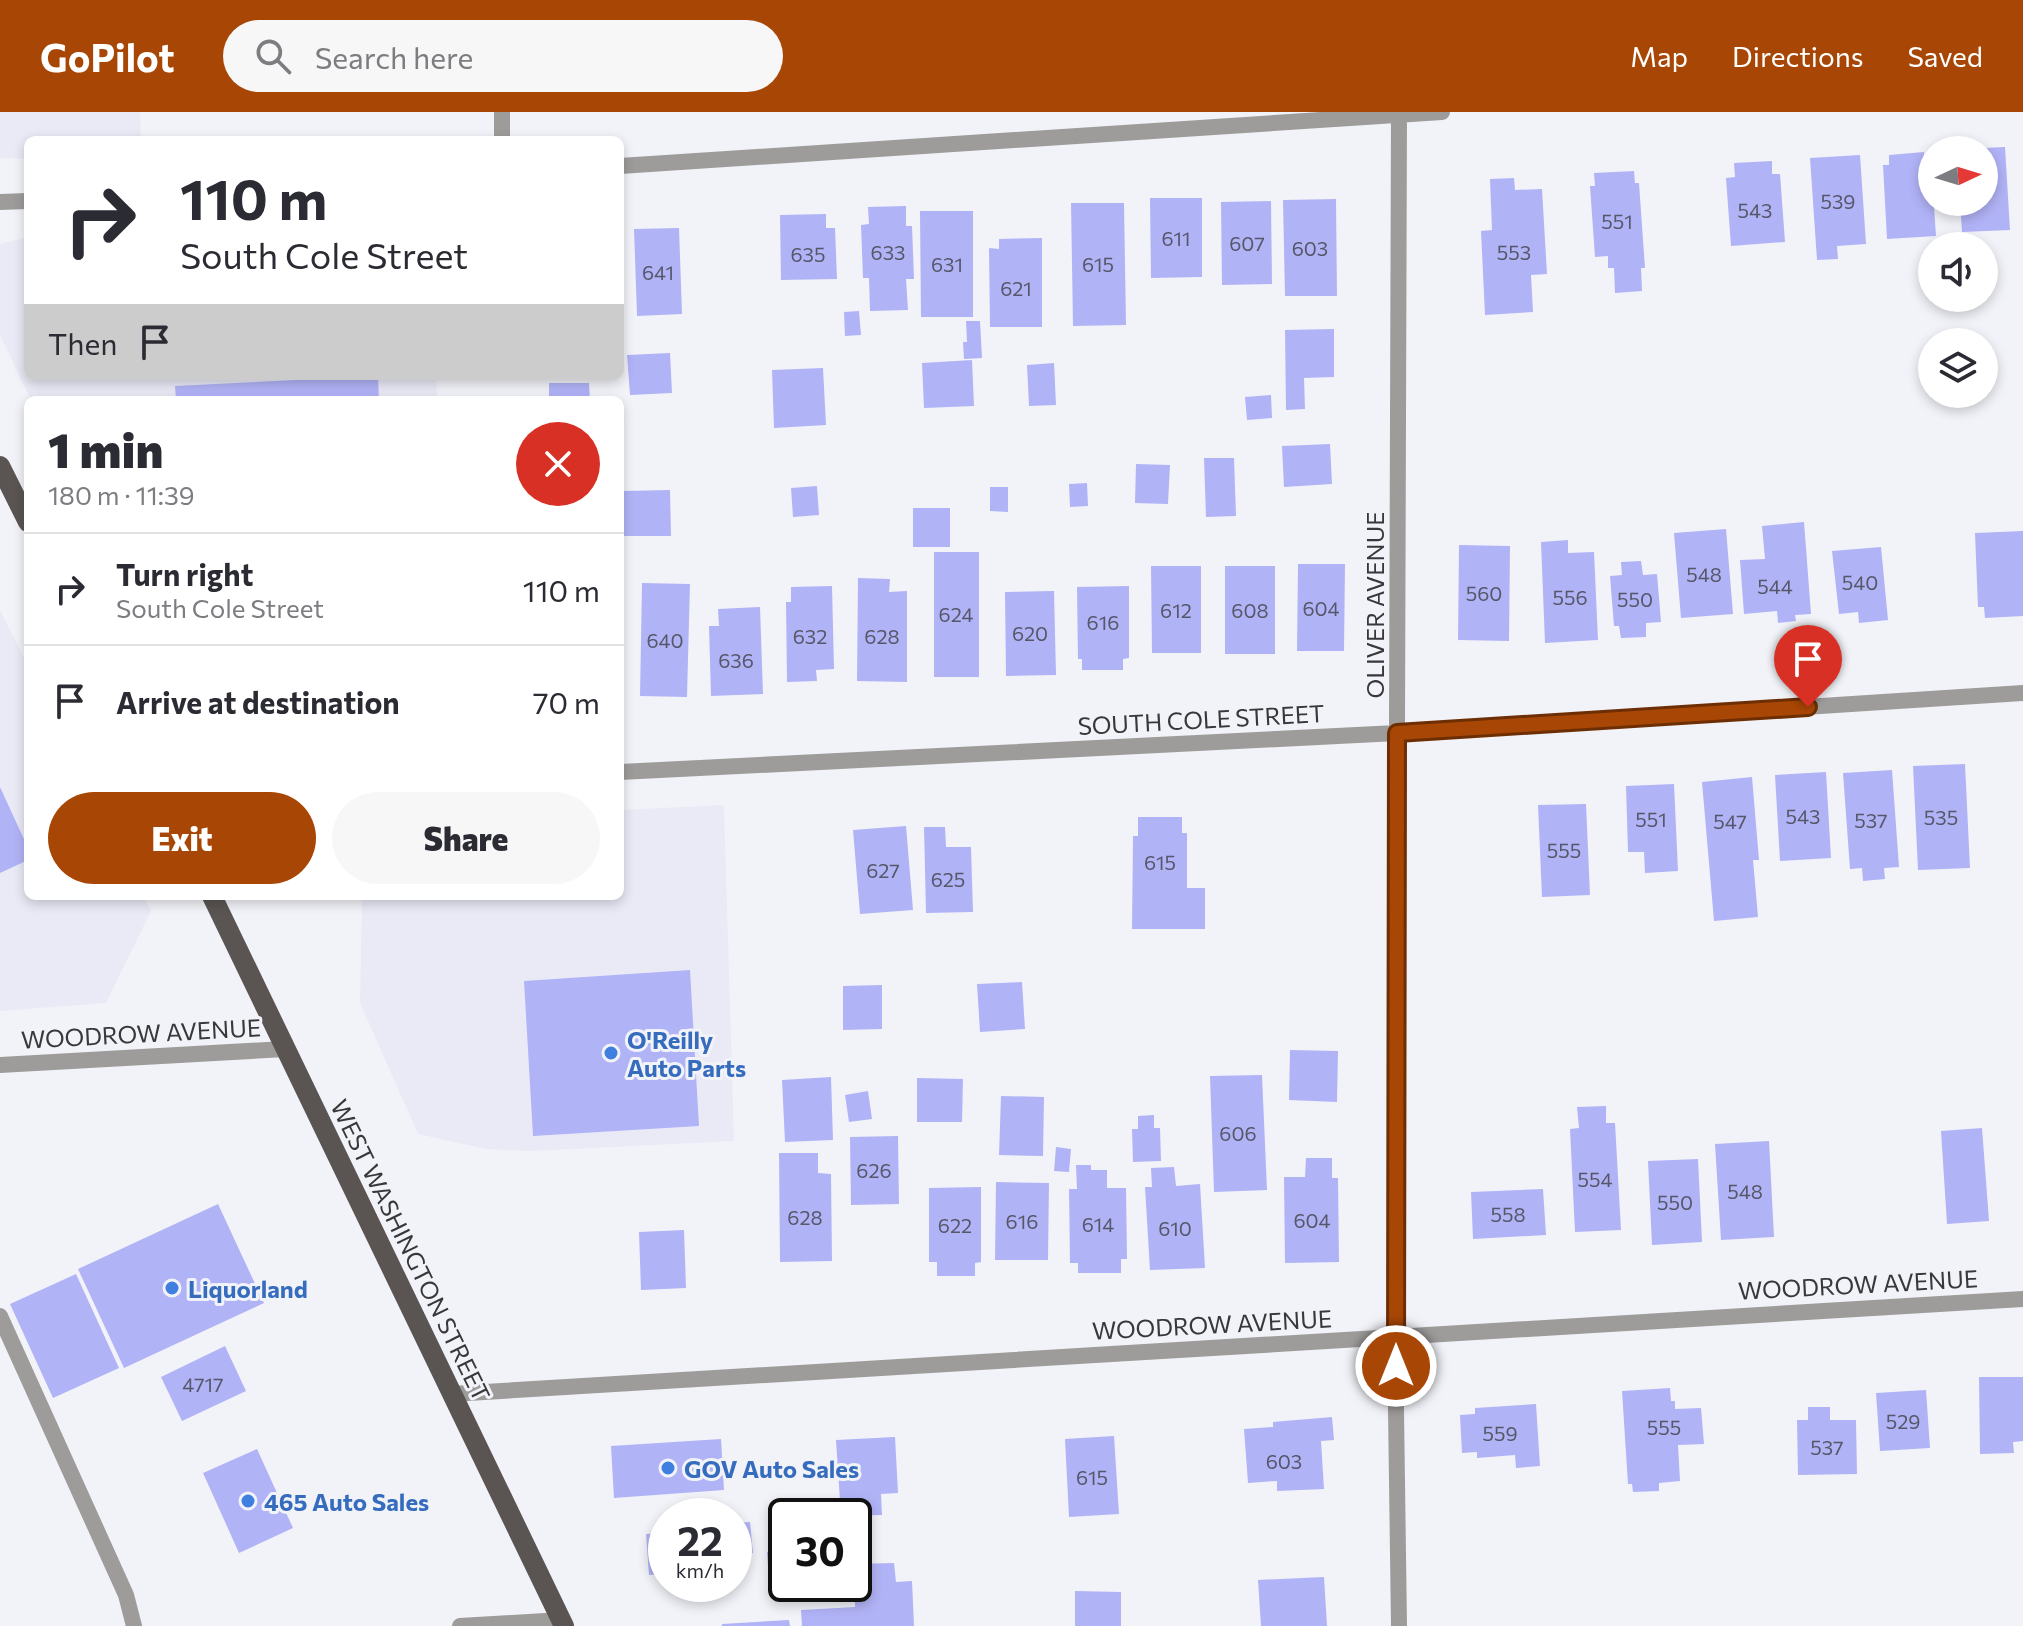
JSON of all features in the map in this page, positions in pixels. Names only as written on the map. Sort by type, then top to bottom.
[{"type":"main road","points":[[0,466],[24,514]]},
{"type":"main road","name":"WEST WASHINGTON STREET","points":[[214,900],[562,1623]]},
{"type":"street","points":[[502,112],[502,136]]},
{"type":"street","points":[[624,166],[1442,112]]},
{"type":"street","name":"OLIVER AVENUE","points":[[1399,113],[1395,1337],[1399,1626]]},
{"type":"street","points":[[0,202],[24,201]]},
{"type":"street","name":"SOUTH COLE STREET","points":[[624,772],[1397,733],[2023,693]]},
{"type":"street","name":"WOODROW AVENUE","points":[[0,1065],[285,1049]]},
{"type":"street","name":"WOODROW AVENUE","points":[[451,1394],[2023,1299]]},
{"type":"street","points":[[0,1316],[7,1349],[126,1595],[134,1626]]},
{"type":"street","points":[[460,1626],[562,1623]]},
{"type":"shaded area","points":[[0,112],[140,112],[141,136],[24,136],[24,159],[0,158]]},
{"type":"shaded area","points":[[24,238],[24,380],[436,380],[437,396],[29,396],[0,335],[0,244]]},
{"type":"shaded area","points":[[0,610],[24,658],[24,900],[145,900],[151,911],[106,1003],[0,1011]]},
{"type":"shaded area","points":[[724,805],[734,1141],[532,1151],[486,1149],[418,1134],[360,1003],[362,900],[624,900],[624,810]]},
{"type":"building","points":[[1998,147],[2005,147],[2010,230],[1962,232],[1961,216],[1998,216]]},
{"type":"building","points":[[1918,153],[1918,216],[1935,216],[1936,232],[1918,232],[1918,237],[1887,239],[1883,165],[1889,165],[1889,155]]},
{"type":"building","points":[[1860,155],[1866,244],[1837,246],[1838,259],[1817,260],[1810,158]]},
{"type":"building","points":[[1772,161],[1772,174],[1780,174],[1785,242],[1731,246],[1726,178],[1735,177],[1734,163]]},
{"type":"building","points":[[1634,171],[1635,183],[1639,183],[1645,268],[1641,268],[1642,291],[1615,293],[1614,268],[1608,268],[1608,256],[1595,257],[1590,186],[1595,186],[1594,173]]},
{"type":"building","points":[[1514,178],[1515,190],[1542,189],[1547,274],[1531,275],[1533,312],[1485,315],[1481,231],[1492,230],[1490,179]]},
{"type":"building","points":[[1150,198],[1202,198],[1202,277],[1151,278]]},
{"type":"building","points":[[1336,199],[1337,296],[1285,296],[1283,200]]},
{"type":"building","points":[[1271,201],[1272,284],[1222,285],[1221,202]]},
{"type":"building","points":[[1071,203],[1124,203],[1126,325],[1073,326]]},
{"type":"building","points":[[906,206],[906,226],[912,226],[914,279],[906,279],[908,310],[870,311],[869,278],[863,278],[861,225],[869,224],[868,207]]},
{"type":"building","points":[[920,211],[973,211],[973,317],[921,317]]},
{"type":"building","points":[[826,214],[826,228],[835,228],[837,279],[781,280],[780,215]]},
{"type":"building","points":[[679,228],[682,314],[637,316],[634,229]]},
{"type":"building","points":[[1042,238],[1042,327],[990,327],[989,248],[999,249],[999,239]]},
{"type":"building","points":[[859,311],[861,335],[845,336],[844,312]]},
{"type":"building","points":[[966,321],[980,321],[982,358],[964,359]]},
{"type":"building","points":[[1334,329],[1334,377],[1304,378],[1305,409],[1286,410],[1285,330]]},
{"type":"building","points":[[670,353],[672,393],[630,395],[627,355]]},
{"type":"building","points":[[972,360],[974,406],[924,408],[922,363]]},
{"type":"building","points":[[1054,363],[1056,405],[1029,406],[1027,365]]},
{"type":"building","points":[[823,368],[826,425],[774,428],[772,370]]},
{"type":"building","points":[[297,380],[378,380],[379,396],[176,396],[175,386]]},
{"type":"building","points":[[549,383],[589,383],[590,396],[549,396]]},
{"type":"building","points":[[1271,395],[1272,418],[1247,420],[1245,397]]},
{"type":"building","points":[[1330,444],[1332,484],[1284,487],[1282,446]]},
{"type":"building","points":[[1204,458],[1234,458],[1236,516],[1206,517]]},
{"type":"building","points":[[1136,464],[1170,465],[1168,504],[1135,503]]},
{"type":"building","points":[[1087,483],[1088,506],[1070,507],[1069,484]]},
{"type":"building","points":[[817,486],[819,515],[793,517],[791,488]]},
{"type":"building","points":[[990,487],[1008,487],[1008,512],[990,511]]},
{"type":"building","points":[[670,490],[671,536],[624,536],[624,491]]},
{"type":"building","points":[[913,508],[950,508],[950,547],[913,547]]},
{"type":"building","points":[[1804,522],[1811,614],[1795,615],[1796,621],[1778,623],[1777,611],[1744,614],[1740,560],[1765,559],[1762,526]]},
{"type":"building","points":[[1726,529],[1733,614],[1681,618],[1674,533]]},
{"type":"building","points":[[2023,531],[2023,616],[1985,618],[1984,607],[1978,607],[1975,533]]},
{"type":"building","points":[[1568,540],[1568,553],[1594,552],[1598,640],[1545,643],[1541,542]]},
{"type":"building","points":[[1459,545],[1510,546],[1509,641],[1458,640]]},
{"type":"building","points":[[1881,547],[1888,620],[1859,623],[1858,612],[1839,614],[1832,551]]},
{"type":"building","points":[[934,552],[979,552],[979,677],[934,677]]},
{"type":"building","points":[[1641,561],[1643,575],[1657,574],[1661,622],[1646,623],[1646,637],[1621,638],[1619,626],[1614,626],[1610,576],[1622,575],[1621,562]]},
{"type":"building","points":[[1298,564],[1345,564],[1344,651],[1297,651]]},
{"type":"building","points":[[1151,566],[1201,566],[1201,653],[1152,653]]},
{"type":"building","points":[[1225,566],[1275,566],[1275,654],[1225,654]]},
{"type":"building","points":[[858,578],[890,579],[889,592],[907,591],[907,682],[857,681]]},
{"type":"building","points":[[642,583],[690,584],[687,697],[640,696]]},
{"type":"building","points":[[832,586],[834,669],[816,670],[817,681],[787,682],[786,602],[791,602],[791,587]]},
{"type":"building","points":[[1129,586],[1129,658],[1123,659],[1123,670],[1082,670],[1082,659],[1078,659],[1077,587]]},
{"type":"building","points":[[1054,591],[1056,675],[1006,676],[1005,592]]},
{"type":"building","points":[[760,607],[763,694],[711,696],[709,626],[719,626],[718,609]]},
{"type":"building","points":[[1965,764],[1970,868],[1918,870],[1913,766]]},
{"type":"building","points":[[1892,770],[1899,867],[1884,868],[1885,879],[1863,881],[1862,868],[1850,869],[1843,773]]},
{"type":"building","points":[[1826,772],[1831,858],[1780,861],[1775,775]]},
{"type":"building","points":[[1752,777],[1759,860],[1753,860],[1758,917],[1714,921],[1702,782]]},
{"type":"building","points":[[1674,784],[1678,871],[1645,873],[1644,852],[1628,852],[1626,786]]},
{"type":"building","points":[[0,787],[24,839],[24,862],[0,873]]},
{"type":"building","points":[[1586,804],[1590,895],[1542,897],[1538,805]]},
{"type":"building","points":[[1138,817],[1182,817],[1182,833],[1187,833],[1187,888],[1205,888],[1205,929],[1132,929],[1133,836],[1138,836]]},
{"type":"building","points":[[906,826],[913,910],[860,914],[853,830]]},
{"type":"building","points":[[924,827],[945,827],[946,847],[971,847],[973,912],[926,913]]},
{"type":"building","name":"O'Reilly Auto Parts","points":[[690,970],[699,1126],[533,1136],[524,981]]},
{"type":"building","points":[[1022,982],[1025,1029],[980,1032],[977,984]]},
{"type":"building","points":[[882,985],[882,1029],[843,1030],[843,986]]},
{"type":"building","points":[[1290,1050],[1338,1051],[1337,1102],[1289,1100]]},
{"type":"building","points":[[1262,1075],[1267,1190],[1214,1192],[1210,1076]]},
{"type":"building","points":[[831,1077],[833,1140],[785,1142],[782,1080]]},
{"type":"building","points":[[917,1078],[963,1079],[962,1122],[917,1122]]},
{"type":"building","points":[[868,1091],[872,1119],[849,1122],[845,1095]]},
{"type":"building","points":[[1001,1096],[1044,1097],[1043,1156],[999,1155]]},
{"type":"building","points":[[1606,1106],[1606,1123],[1615,1123],[1621,1230],[1575,1232],[1570,1129],[1579,1128],[1577,1107]]},
{"type":"building","points":[[1154,1115],[1154,1128],[1160,1128],[1161,1161],[1133,1162],[1132,1129],[1138,1129],[1138,1116]]},
{"type":"building","points":[[1982,1128],[1989,1221],[1947,1224],[1941,1131]]},
{"type":"building","points":[[898,1136],[899,1204],[851,1205],[850,1137]]},
{"type":"building","points":[[1769,1141],[1774,1237],[1721,1240],[1715,1144]]},
{"type":"building","points":[[1056,1147],[1071,1149],[1069,1172],[1054,1171]]},
{"type":"building","points":[[779,1153],[818,1153],[818,1173],[831,1174],[832,1261],[780,1262]]},
{"type":"building","points":[[1306,1158],[1332,1158],[1332,1178],[1338,1178],[1339,1262],[1285,1263],[1284,1177],[1305,1177]]},
{"type":"building","points":[[1698,1159],[1702,1242],[1652,1245],[1648,1161]]},
{"type":"building","points":[[1076,1165],[1091,1165],[1091,1170],[1107,1170],[1107,1188],[1126,1188],[1127,1259],[1121,1259],[1121,1273],[1078,1273],[1078,1263],[1070,1263],[1069,1189],[1077,1189]]},
{"type":"building","points":[[1174,1167],[1176,1186],[1200,1184],[1205,1268],[1150,1270],[1145,1187],[1152,1187],[1151,1168]]},
{"type":"building","points":[[996,1182],[1049,1183],[1048,1260],[995,1260]]},
{"type":"building","points":[[981,1187],[981,1262],[975,1263],[975,1276],[937,1276],[937,1262],[929,1262],[929,1188]]},
{"type":"building","points":[[1543,1189],[1546,1235],[1473,1239],[1471,1192]]},
{"type":"building","name":"Liquorland","points":[[218,1204],[264,1303],[124,1368],[78,1269]]},
{"type":"building","points":[[684,1230],[686,1288],[641,1290],[639,1232]]},
{"type":"building","points":[[76,1274],[119,1368],[53,1398],[10,1304]]},
{"type":"building","points":[[225,1346],[246,1391],[182,1421],[161,1377]]},
{"type":"building","points":[[1979,1377],[2023,1377],[2023,1441],[2013,1442],[2014,1453],[1980,1454]]},
{"type":"building","points":[[1670,1388],[1675,1409],[1701,1408],[1704,1444],[1678,1445],[1680,1481],[1659,1483],[1659,1491],[1633,1492],[1632,1484],[1628,1484],[1622,1391]]},
{"type":"building","points":[[1926,1390],[1930,1448],[1880,1451],[1876,1393]]},
{"type":"building","points":[[1536,1404],[1540,1466],[1516,1468],[1515,1455],[1477,1458],[1477,1452],[1462,1453],[1460,1415],[1475,1414],[1475,1408]]},
{"type":"building","points":[[1808,1407],[1830,1407],[1830,1420],[1856,1420],[1857,1474],[1798,1475],[1797,1420],[1808,1420]]},
{"type":"building","points":[[1332,1417],[1334,1440],[1321,1441],[1324,1489],[1277,1491],[1277,1481],[1248,1483],[1244,1429],[1273,1427],[1273,1422]]},
{"type":"building","points":[[1114,1436],[1119,1514],[1069,1517],[1065,1439]]},
{"type":"building","points":[[895,1437],[898,1493],[881,1494],[882,1515],[872,1515],[872,1498],[840,1498],[836,1440]]},
{"type":"building","name":"GOV Auto Sales","points":[[721,1439],[724,1490],[614,1498],[611,1446]]},
{"type":"building","name":"465 Auto Sales","points":[[257,1449],[293,1528],[239,1553],[203,1473]]},
{"type":"building","points":[[894,1563],[896,1582],[912,1581],[914,1626],[802,1626],[801,1610],[855,1607],[855,1602],[872,1602],[872,1564]]},
{"type":"building","points":[[1324,1577],[1327,1626],[1261,1626],[1258,1580]]},
{"type":"building","points":[[1075,1591],[1121,1592],[1121,1626],[1075,1626]]},
{"type":"building","points":[[789,1620],[790,1626],[722,1626],[722,1624]]},
{"type":"place","name":"O'Reilly Auto Parts","points":[[611,1053]]},
{"type":"place","name":"Liquorland","points":[[172,1288]]},
{"type":"place","name":"GOV Auto Sales","points":[[668,1468]]},
{"type":"place","name":"465 Auto Sales","points":[[248,1501]]},
{"type":"route","points":[[1396,1366],[1397,733],[1808,707]]}]
